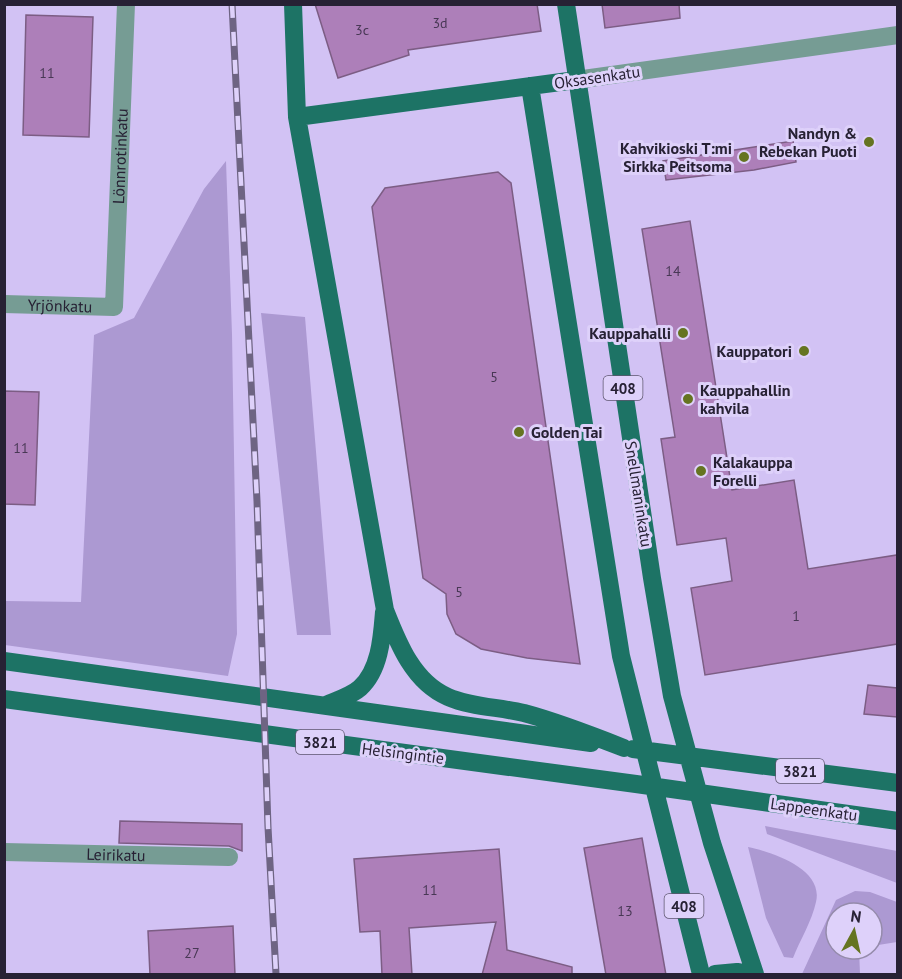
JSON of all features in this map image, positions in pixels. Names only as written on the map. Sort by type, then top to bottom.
[{"type":"main road","points":[[293,4],[297,117],[385,610],[397,641],[409,662],[426,683],[447,697],[536,716],[624,748]]},
{"type":"main road","name":"Snellmaninkatu","points":[[566,4],[652,578],[672,696],[712,843],[755,975]]},
{"type":"main road","name":"Oksasenkatu","points":[[297,117],[576,80]]},
{"type":"main road","name":"408","points":[[530,86],[621,656],[701,975]]},
{"type":"main road","points":[[326,705],[360,688],[368,678],[379,650],[385,610]]},
{"type":"main road","name":"3821","points":[[4,662],[703,759],[897,783]]},
{"type":"main road","name":"Helsingintie","points":[[4,699],[730,797]]},
{"type":"main road","name":"Lappeenkatu","points":[[730,797],[897,821]]},
{"type":"main road","points":[[715,975],[737,972],[749,975]]},
{"type":"street","name":"Lönnrotinkatu","points":[[114,307],[126,4]]},
{"type":"street","name":"Oksasenkatu","points":[[576,80],[897,35]]},
{"type":"street","name":"Yrjönkatu","points":[[4,304],[114,307]]},
{"type":"street","name":"Leirikatu","points":[[4,852],[228,857]]},
{"type":"shaded area","points":[[226,161],[232,334],[237,634],[228,676],[5,645],[5,601],[81,602],[94,335],[134,318],[204,189]]},
{"type":"shaded area","points":[[261,313],[305,317],[331,635],[297,635]]},
{"type":"shaded area","points":[[765,826],[897,851],[897,883],[767,834]]},
{"type":"shaded area","points":[[748,847],[770,853],[794,864],[812,880],[816,890],[816,902],[793,958],[784,957],[766,918]]},
{"type":"shaded area","points":[[855,891],[870,892],[897,902],[897,942],[884,944],[884,901],[836,900]]},
{"type":"shaded area","points":[[824,926],[824,961],[859,961],[860,974],[802,974]]},
{"type":"building","points":[[315,4],[537,4],[541,31],[408,50],[409,55],[338,78]]},
{"type":"building","points":[[602,4],[679,4],[680,18],[605,28]]},
{"type":"building","points":[[26,15],[93,17],[89,137],[23,135]]},
{"type":"building","points":[[793,141],[796,162],[754,170],[666,180],[663,161]]},
{"type":"building","points":[[498,172],[511,183],[580,664],[527,658],[481,649],[456,634],[447,614],[446,594],[423,578],[372,207],[385,188]]},
{"type":"building","points":[[690,221],[732,490],[794,480],[808,569],[897,555],[897,644],[705,675],[691,588],[732,581],[726,538],[677,545],[661,439],[675,437],[642,229]]},
{"type":"building","points":[[4,391],[39,392],[35,505],[4,504]]},
{"type":"building","points":[[868,685],[897,688],[897,717],[864,714]]},
{"type":"building","points":[[120,821],[242,824],[242,851],[229,846],[119,843]]},
{"type":"building","points":[[642,838],[666,975],[606,975],[584,848]]},
{"type":"building","points":[[499,849],[507,950],[572,967],[572,975],[482,975],[496,922],[409,928],[412,975],[382,975],[380,931],[360,932],[354,859]]},
{"type":"building","points":[[233,926],[235,975],[150,975],[148,931]]},
{"type":"railway","points":[[232,4],[257,501],[268,827],[276,974]]},
{"type":"place","name":"Nandyn & Rebekan Puoti","points":[[869,142]]},
{"type":"place","name":"Kahvikioski T:mi Sirkka Peitsoma","points":[[744,157]]},
{"type":"place","name":"Kauppahalli","points":[[683,333]]},
{"type":"place","name":"Kauppatori","points":[[804,351]]},
{"type":"place","name":"Kauppahallin kahvila","points":[[688,399]]},
{"type":"place","name":"Golden Tai","points":[[519,432]]},
{"type":"place","name":"Kalakauppa Forelli","points":[[701,471]]}]
